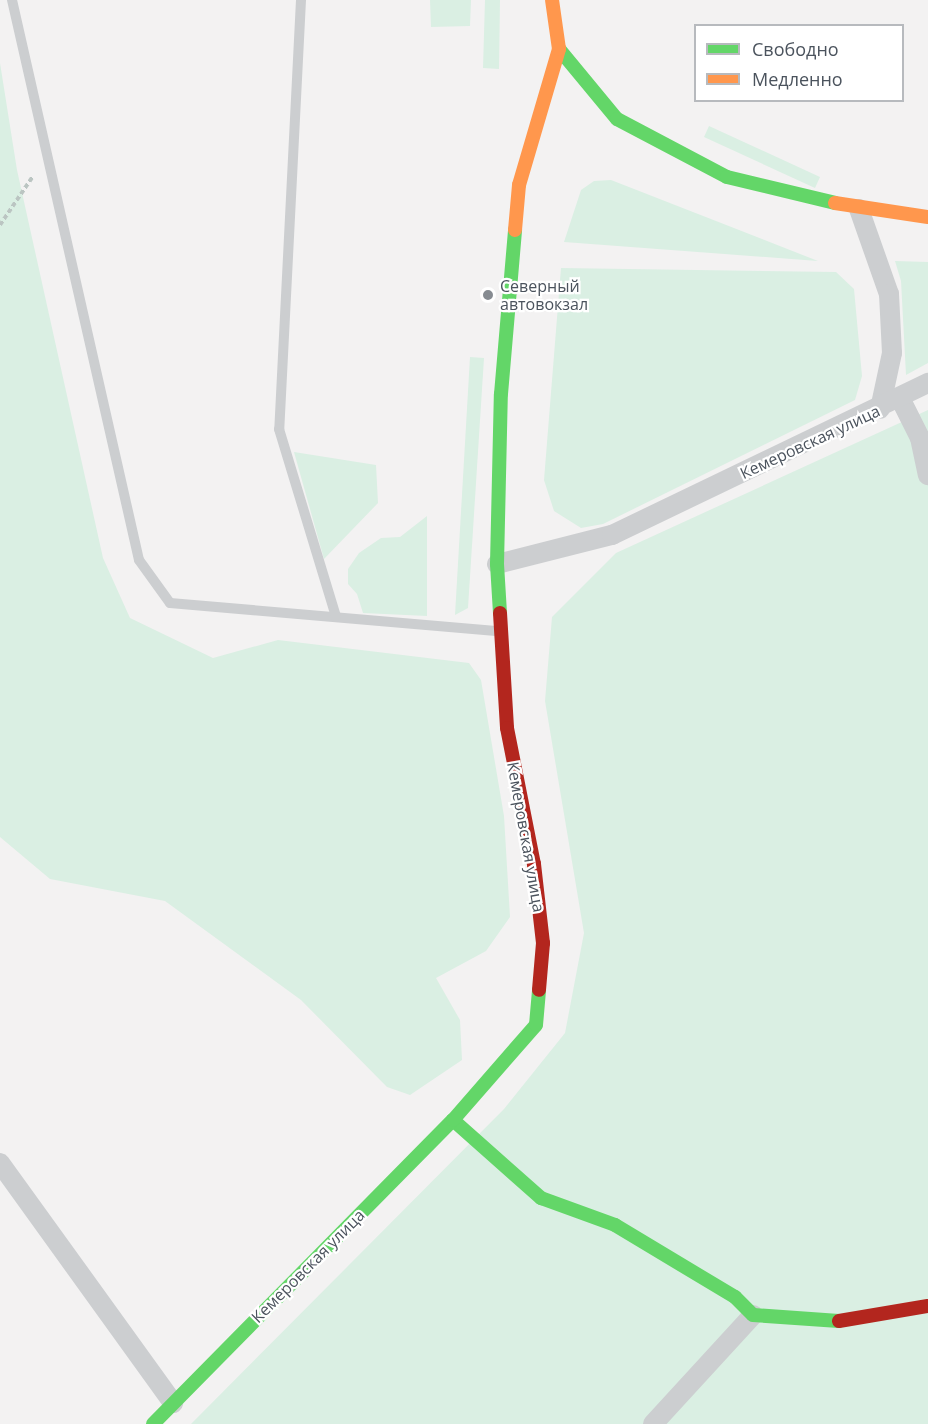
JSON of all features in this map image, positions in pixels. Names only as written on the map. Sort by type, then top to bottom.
[{"type":"street","points":[[497,564],[501,394],[519,185],[559,49],[552,0]]},
{"type":"street","points":[[559,49],[617,119],[727,177],[859,209],[928,217]]},
{"type":"street","points":[[859,209],[889,294],[892,353],[880,409]]},
{"type":"street","name":"Кемеровская улица","points":[[153,1424],[453,1120],[536,1025],[543,943],[534,864],[507,728],[497,564],[612,535],[880,409],[928,383]]},
{"type":"street","points":[[900,398],[920,438],[928,475]]},
{"type":"street","points":[[453,1120],[542,1198],[615,1225],[735,1297],[753,1315],[851,1322],[928,1306]]},
{"type":"street","points":[[0,1163],[173,1403]]},
{"type":"street","points":[[653,1424],[753,1315]]},
{"type":"lane","points":[[12,0],[139,560],[170,603],[501,631]]},
{"type":"lane","points":[[301,0],[279,429],[336,617]]},
{"type":"path","points":[[0,225],[47,155]]},
{"type":"green space","points":[[430,0],[471,0],[470,26],[431,27]]},
{"type":"green space","points":[[485,0],[500,0],[499,69],[483,68]]},
{"type":"green space","points":[[0,63],[17,170],[103,558],[130,618],[213,658],[278,640],[469,663],[481,680],[504,816],[510,917],[486,951],[436,978],[460,1020],[462,1060],[410,1095],[387,1087],[301,1000],[165,901],[50,879],[0,837]]},
{"type":"green space","points":[[709,126],[820,177],[815,188],[704,137]]},
{"type":"green space","points":[[611,180],[818,261],[564,242],[581,190],[594,181]]},
{"type":"green space","points":[[895,261],[928,262],[928,363],[906,375],[901,281]]},
{"type":"green space","points":[[561,268],[836,272],[854,289],[862,376],[855,400],[603,524],[581,528],[554,511],[544,480]]},
{"type":"green space","points":[[470,357],[484,358],[468,608],[455,615]]},
{"type":"green space","points":[[928,410],[928,1424],[191,1424],[504,1109],[565,1033],[584,933],[545,701],[552,617],[616,553]]},
{"type":"green space","points":[[294,452],[376,465],[378,503],[324,559]]},
{"type":"green space","points":[[427,516],[427,616],[363,613],[357,594],[348,584],[348,569],[359,553],[381,538],[400,537]]},
{"type":"traffic: fast","points":[[559,49],[617,119],[727,177],[835,203]]},
{"type":"traffic: fast","points":[[500,613],[497,564],[501,394],[515,230]]},
{"type":"traffic: fast","points":[[153,1424],[453,1120],[536,1025],[539,990]]},
{"type":"traffic: fast","points":[[453,1120],[541,1198],[615,1225],[735,1297],[753,1315],[839,1321]]},
{"type":"traffic: slow","points":[[515,230],[519,185],[559,49],[552,0]]},
{"type":"traffic: slow","points":[[835,203],[928,217]]},
{"type":"traffic: jam","points":[[500,613],[507,728],[534,864],[543,943],[539,990]]},
{"type":"traffic: jam","points":[[839,1321],[928,1306]]},
{"type":"place","name":"Северный автовокзал","points":[[488,295]]}]
